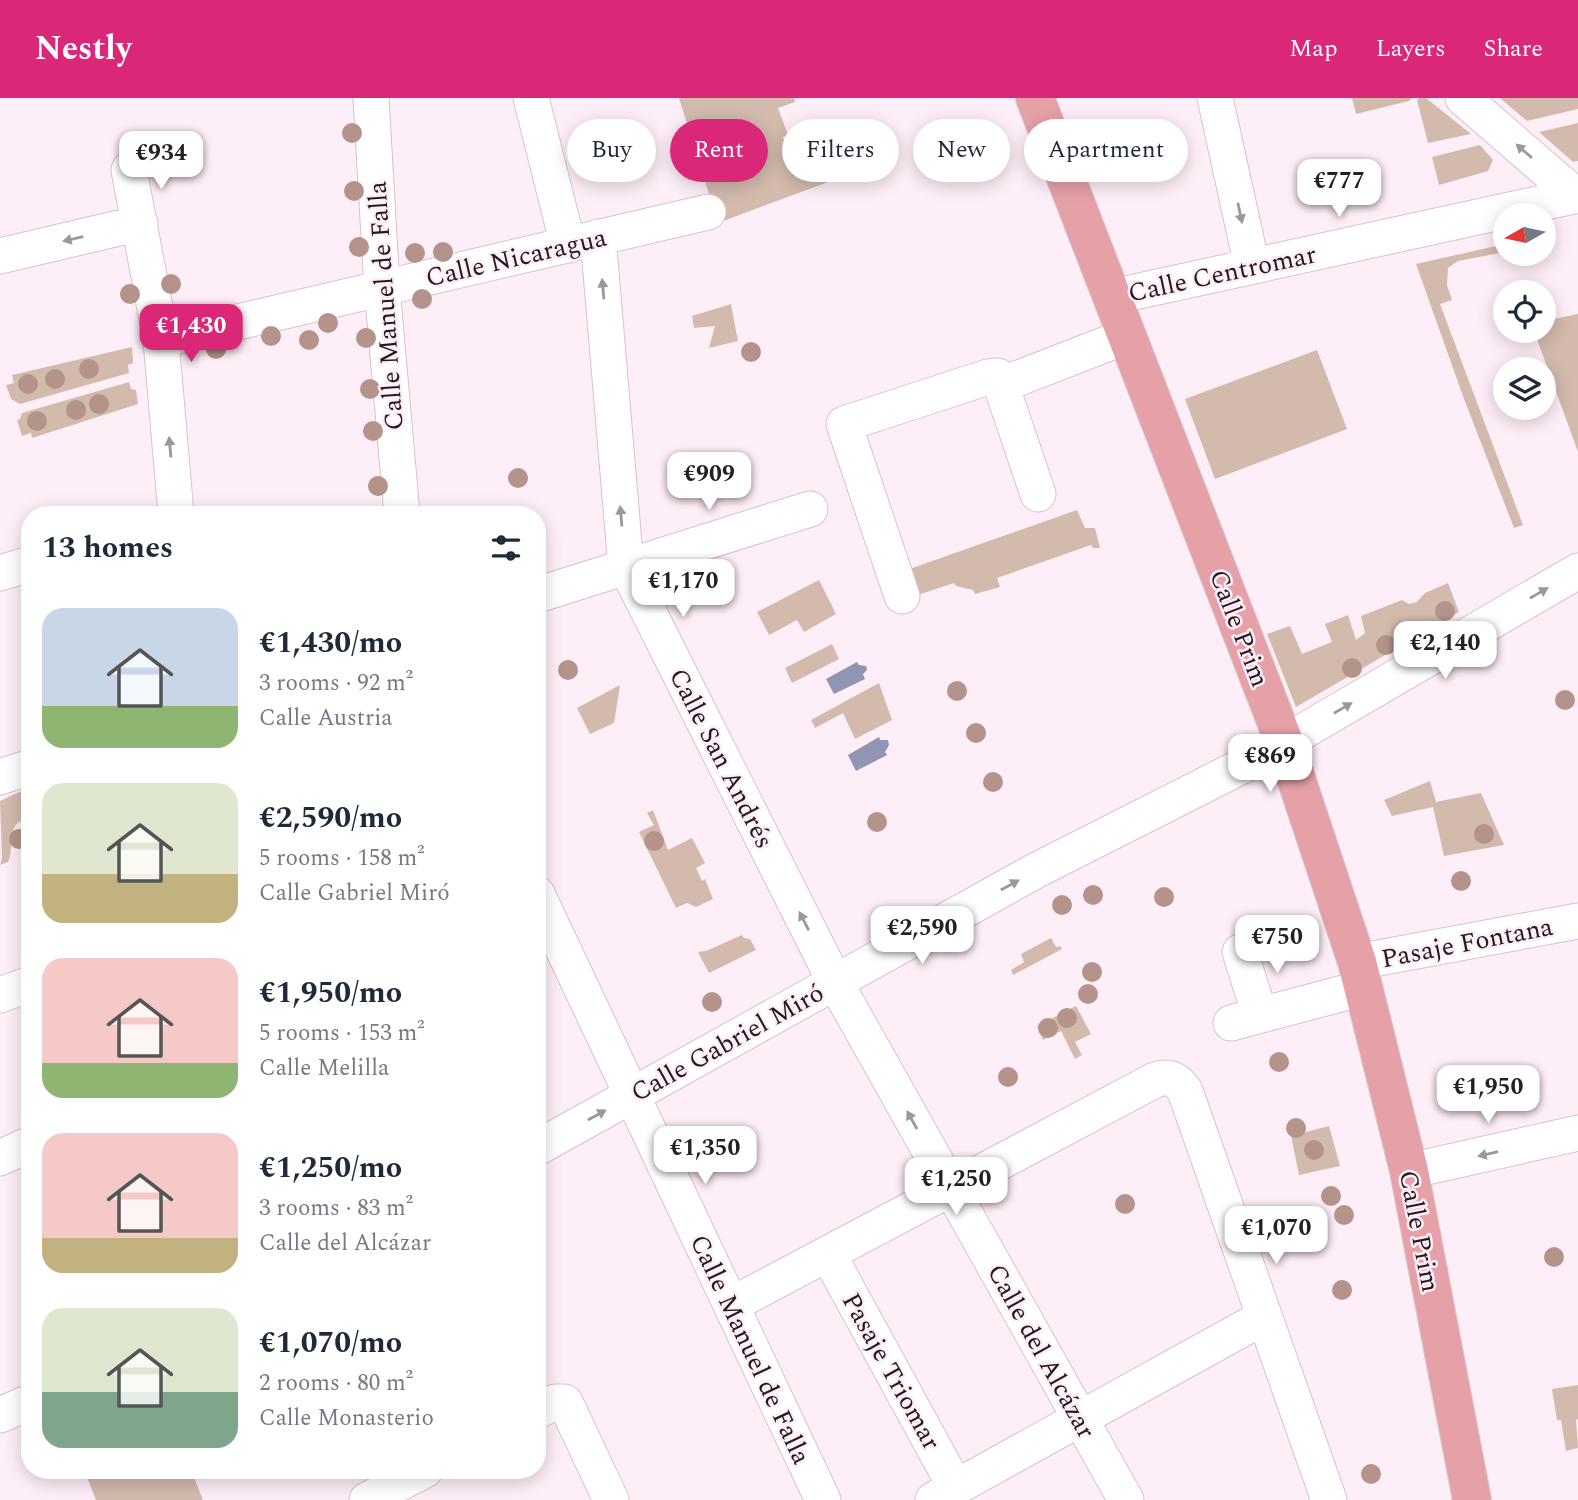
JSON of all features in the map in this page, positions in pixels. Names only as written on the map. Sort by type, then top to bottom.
[{"type":"main road","name":"Calle Prim","points":[[1035,98],[1284,742],[1360,975],[1409,1171],[1472,1500]]},
{"type":"street","name":"Calle Manuel de Falla","points":[[370,98],[401,506]]},
{"type":"street","name":"Calle San Andrés","points":[[531,98],[583,241],[625,568],[835,982]]},
{"type":"street","points":[[1215,98],[1252,266]]},
{"type":"street","points":[[1463,98],[1577,195]]},
{"type":"street","points":[[129,170],[161,340],[173,506]]},
{"type":"street","name":"Calle Centromar","points":[[1112,297],[1577,195]]},
{"type":"street","name":"Calle Nicaragua","points":[[161,340],[708,212]]},
{"type":"street","points":[[0,256],[139,223]]},
{"type":"street","points":[[1001,385],[1127,336]]},
{"type":"street","points":[[902,596],[844,424],[998,376],[1038,494]]},
{"type":"street","points":[[546,592],[810,509]]},
{"type":"street","points":[[0,573],[21,567]]},
{"type":"street","name":"Calle Gabriel Miró","points":[[546,1143],[1035,871],[1284,742],[1578,571]]},
{"type":"street","points":[[0,777],[21,770]]},
{"type":"street","name":"Calle Manuel de Falla","points":[[546,913],[822,1500]]},
{"type":"street","name":"Pasaje Fontana","points":[[1240,953],[1245,1019],[1360,975],[1578,921]]},
{"type":"street","name":"Calle del Alcázar","points":[[835,982],[1126,1500]]},
{"type":"street","points":[[0,995],[21,987]]},
{"type":"street","points":[[730,1305],[1155,1080],[1170,1077],[1185,1091],[1329,1500]]},
{"type":"street","points":[[1409,1171],[1578,1133]]},
{"type":"street","points":[[0,1158],[21,1148]]},
{"type":"street","name":"Pasaje Triomar","points":[[828,1254],[945,1494]]},
{"type":"street","points":[[945,1494],[1264,1317]]},
{"type":"street","points":[[546,1406],[555,1402],[565,1402],[611,1500]]},
{"type":"street","points":[[0,1415],[21,1406]]},
{"type":"street","points":[[377,1490],[403,1479]]},
{"type":"shaded area","points":[[679,98],[794,98],[795,102],[778,108],[782,119],[782,182],[828,182],[718,223],[705,182],[768,182],[768,119],[686,119]]},
{"type":"shaded area","points":[[1352,98],[1412,98],[1356,114]]},
{"type":"shaded area","points":[[1426,98],[1471,134],[1428,143],[1417,100]]},
{"type":"shaded area","points":[[1500,98],[1578,98],[1578,109],[1527,121]]},
{"type":"shaded area","points":[[1578,123],[1578,161],[1573,162],[1539,132]]},
{"type":"shaded area","points":[[1480,145],[1493,160],[1488,171],[1439,185],[1432,157]]},
{"type":"shaded area","points":[[1493,247],[1493,254],[1458,261],[1448,268],[1447,285],[1452,300],[1440,304],[1523,525],[1514,528],[1416,264]]},
{"type":"shaded area","points":[[731,304],[738,341],[709,348],[715,326],[694,328],[692,316]]},
{"type":"shaded area","points":[[1578,314],[1578,452],[1556,392],[1556,357],[1543,357],[1538,343],[1556,343],[1556,319]]},
{"type":"shaded area","points":[[132,347],[133,363],[128,365],[129,373],[20,404],[11,399],[6,385],[14,383],[12,375]]},
{"type":"shaded area","points":[[1317,350],[1347,429],[1215,479],[1185,399]]},
{"type":"shaded area","points":[[129,382],[131,389],[136,390],[138,404],[32,438],[31,433],[22,436],[17,420],[22,413]]},
{"type":"shaded area","points":[[1077,510],[1085,528],[1095,528],[1100,548],[1093,548],[1091,545],[997,578],[1000,587],[975,594],[973,590],[956,586],[954,583],[909,598],[901,572]]},
{"type":"shaded area","points":[[819,580],[836,614],[804,632],[797,620],[769,635],[757,612]]},
{"type":"shaded area","points":[[1448,583],[1459,612],[1296,707],[1267,634],[1290,626],[1302,654],[1332,642],[1325,624],[1348,615],[1356,640],[1365,633],[1361,616],[1402,600],[1409,604],[1417,602],[1425,593]]},
{"type":"shaded area","points":[[832,644],[839,659],[792,683],[785,668]]},
{"type":"shaded area","points":[[879,683],[892,720],[855,739],[843,713],[815,728],[811,720]]},
{"type":"shaded area","points":[[620,685],[614,723],[590,734],[577,708]]},
{"type":"shaded area","points":[[1430,781],[1436,802],[1481,793],[1504,845],[1444,856],[1433,807],[1392,816],[1384,800]]},
{"type":"shaded area","points":[[21,791],[21,824],[20,821],[13,830],[8,862],[0,865],[2,858],[0,801]]},
{"type":"shaded area","points":[[653,810],[668,850],[692,838],[705,863],[696,868],[702,881],[705,879],[713,899],[696,907],[687,903],[676,908],[639,832],[654,825],[647,813]]},
{"type":"shaded area","points":[[742,935],[750,939],[756,950],[709,973],[698,952]]},
{"type":"shaded area","points":[[1051,938],[1056,947],[1060,946],[1062,949],[1013,975],[1011,970],[1024,962],[1021,954]]},
{"type":"shaded area","points":[[1076,1006],[1091,1034],[1075,1042],[1082,1055],[1075,1059],[1061,1031],[1043,1040],[1037,1026]]},
{"type":"shaded area","points":[[1329,1126],[1340,1166],[1299,1175],[1291,1136]]},
{"type":"shaded area","points":[[1578,1385],[1578,1448],[1566,1451],[1552,1389]]},
{"type":"shaded area","points":[[88,1479],[195,1479],[203,1500],[96,1500]]},
{"type":"water","points":[[857,662],[866,666],[867,670],[863,674],[865,679],[834,694],[826,679]]},
{"type":"water","points":[[879,737],[880,740],[888,740],[889,745],[885,752],[887,755],[856,771],[848,755]]}]
